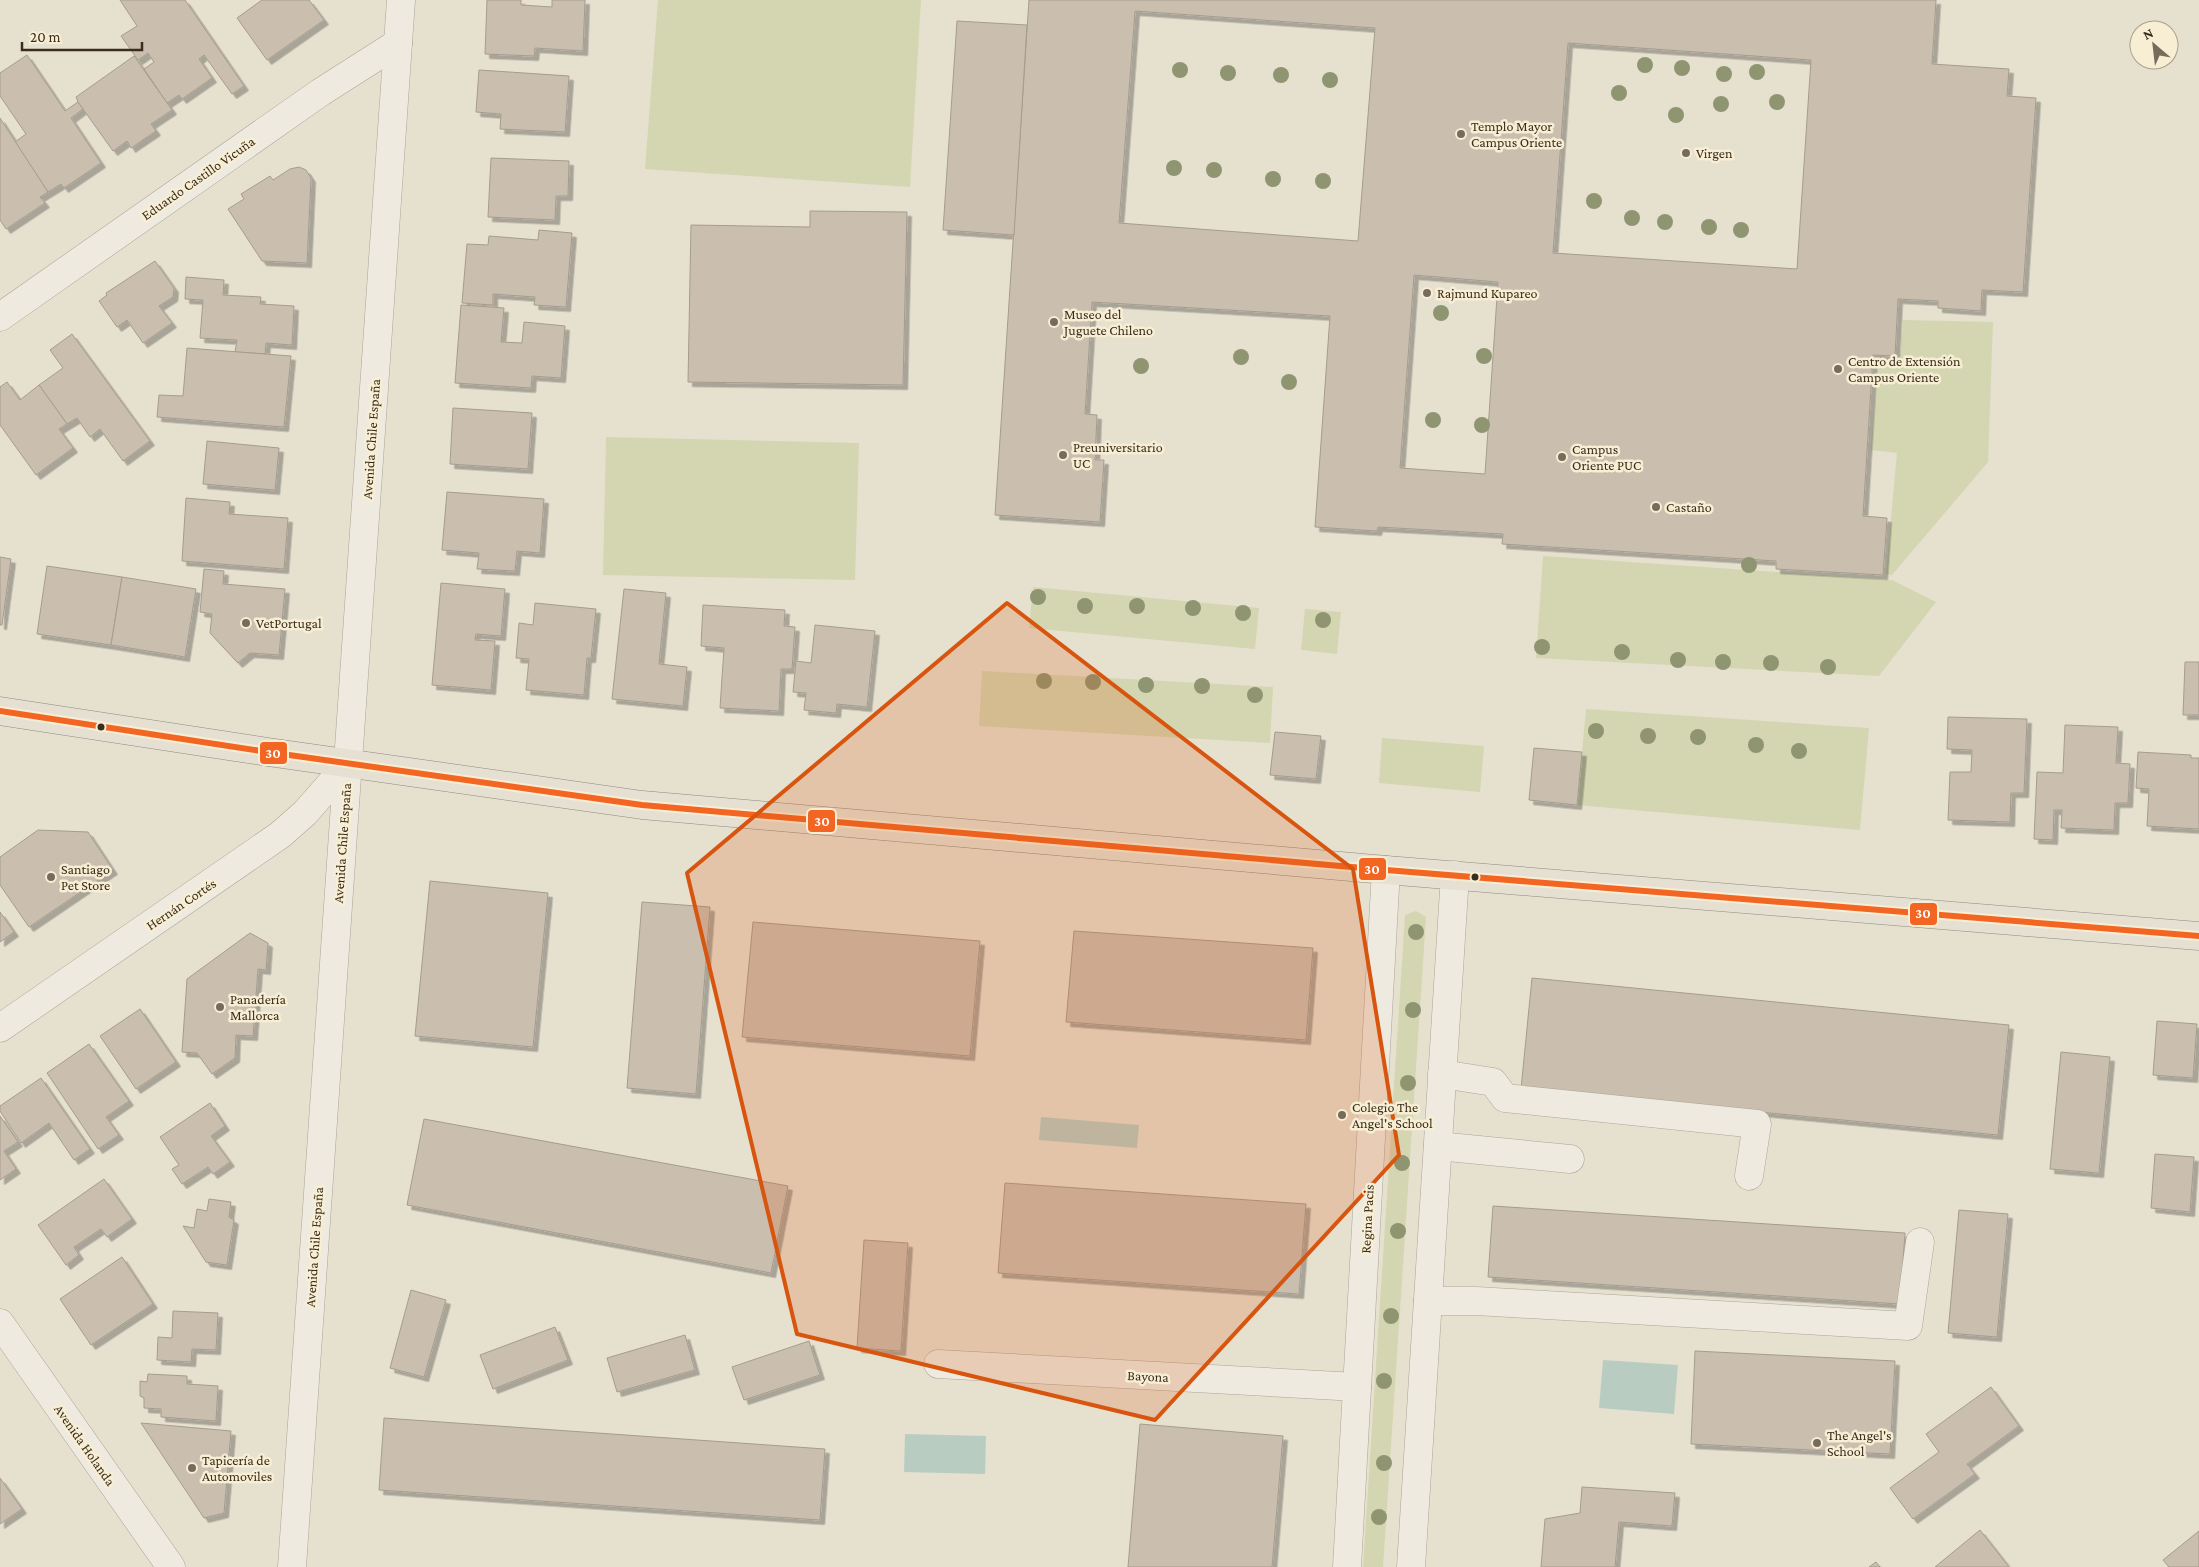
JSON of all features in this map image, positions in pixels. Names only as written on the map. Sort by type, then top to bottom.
[{"type":"main road","points":[[0,711],[348,764],[642,805],[1386,870],[2199,936]]},
{"type":"street","name":"Avenida Chile España","points":[[292,1567],[401,0]]},
{"type":"street","name":"Eduardo Castillo Vicuña","points":[[0,318],[321,92],[398,43]]},
{"type":"street","name":"Hernán Cortés","points":[[0,1028],[280,835],[305,813],[348,764]]},
{"type":"street","name":"Regina Pacis","points":[[1347,1567],[1386,870]]},
{"type":"street","points":[[1411,1567],[1455,875]]},
{"type":"street","points":[[1442,1074],[1493,1082],[1505,1098],[1757,1124],[1749,1176]]},
{"type":"street","points":[[1438,1146],[1570,1159]]},
{"type":"street","points":[[1428,1301],[1476,1301],[1908,1326],[1920,1242]]},
{"type":"street","name":"Avenida Holanda","points":[[0,1323],[170,1567]]},
{"type":"street","name":"Bayona","points":[[938,1364],[1358,1387]]},
{"type":"highlighted area","points":[[1007,603],[1353,869],[1399,1155],[1155,1420],[797,1334],[687,873]]},
{"type":"green space","points":[[658,0],[921,0],[910,187],[645,169]]},
{"type":"green space","points":[[1903,320],[1993,322],[1988,462],[1892,575],[1886,574],[1897,453],[1871,450],[1878,361],[1900,362]]},
{"type":"green space","points":[[606,437],[859,443],[855,580],[603,575]]},
{"type":"green space","points":[[1543,556],[1892,580],[1936,602],[1879,676],[1536,658]]},
{"type":"green space","points":[[1033,587],[1259,608],[1255,649],[1029,628]]},
{"type":"green space","points":[[1305,609],[1341,612],[1337,654],[1301,650]]},
{"type":"green space","points":[[982,671],[1273,687],[1270,743],[979,726]]},
{"type":"green space","points":[[1586,709],[1869,728],[1860,830],[1577,805]]},
{"type":"green space","points":[[1382,738],[1484,746],[1480,792],[1379,783]]},
{"type":"green space","points":[[1416,911],[1426,917],[1383,1567],[1363,1567],[1405,915]]},
{"type":"shaded area","points":[[1041,1117],[1139,1125],[1137,1148],[1039,1140]]},
{"type":"shaded area","points":[[1603,1360],[1678,1365],[1674,1414],[1599,1408]]},
{"type":"shaded area","points":[[905,1434],[986,1436],[985,1474],[904,1472]]},
{"type":"building","points":[[120,0],[185,0],[244,86],[232,94],[204,55],[199,59],[212,78],[182,99],[179,95],[167,103],[144,69],[154,62],[148,53],[138,60],[121,36],[137,26]]},
{"type":"building","points":[[262,0],[309,0],[324,20],[267,60],[237,18]]},
{"type":"building","points":[[487,0],[521,0],[521,5],[552,7],[552,0],[585,0],[583,51],[535,48],[534,56],[485,54]]},
{"type":"building","points":[[1029,0],[1936,0],[1932,64],[2009,69],[2007,96],[2036,98],[2023,292],[1982,290],[1981,311],[1938,308],[1938,301],[1898,299],[1895,356],[1873,355],[1863,516],[1887,518],[1883,575],[1776,569],[1776,561],[1502,544],[1503,534],[1378,527],[1377,531],[1315,527],[1330,316],[1092,302],[1085,414],[1097,415],[1095,460],[1104,460],[1100,522],[995,515]],"holes":[[[1135,11],[1375,28],[1358,241],[1119,223]],[[1568,43],[1811,60],[1797,269],[1553,253]],[[1414,275],[1498,282],[1485,474],[1400,468]]]},
{"type":"building","points":[[957,21],[1027,25],[1014,235],[943,230]]},
{"type":"building","points":[[27,55],[65,111],[78,102],[83,109],[71,118],[101,163],[64,188],[61,184],[48,192],[15,142],[26,134],[0,96],[0,73]]},
{"type":"building","points":[[134,56],[172,110],[151,124],[156,131],[131,148],[127,141],[113,151],[76,97]]},
{"type":"building","points":[[479,70],[569,76],[565,132],[500,129],[501,114],[476,112]]},
{"type":"building","points":[[0,118],[48,192],[40,197],[45,203],[6,229],[0,220]]},
{"type":"building","points":[[491,158],[569,161],[568,196],[556,196],[555,220],[488,217]]},
{"type":"building","points":[[299,167],[306,170],[311,178],[307,263],[262,261],[228,209],[244,199],[241,194],[270,176],[273,180],[290,169]]},
{"type":"building","points":[[810,211],[907,212],[903,385],[688,382],[691,225],[810,227]]},
{"type":"building","points":[[539,230],[572,233],[566,307],[534,305],[535,297],[493,294],[493,305],[462,303],[467,244],[488,245],[489,236],[538,240]]},
{"type":"building","points":[[155,261],[174,288],[173,297],[159,306],[172,323],[143,343],[127,320],[117,327],[99,301],[107,295],[106,293]]},
{"type":"building","points":[[186,277],[224,280],[223,295],[261,297],[260,304],[294,306],[292,345],[266,343],[265,354],[235,352],[237,340],[200,338],[203,300],[185,299]]},
{"type":"building","points":[[461,305],[504,308],[501,342],[522,343],[524,322],[565,326],[561,378],[532,376],[531,388],[455,383]]},
{"type":"building","points":[[72,334],[150,441],[123,461],[100,429],[90,437],[77,418],[67,424],[39,385],[63,368],[50,350]]},
{"type":"building","points":[[187,348],[291,356],[284,427],[157,417],[159,395],[183,396]]},
{"type":"building","points":[[7,382],[20,400],[39,385],[67,424],[59,429],[73,448],[36,475],[0,425],[0,387]]},
{"type":"building","points":[[453,408],[532,413],[528,469],[450,464]]},
{"type":"building","points":[[207,441],[279,448],[275,490],[203,484]]},
{"type":"building","points":[[447,492],[544,499],[540,553],[517,551],[515,571],[477,569],[479,553],[442,550]]},
{"type":"building","points":[[186,498],[230,502],[229,514],[288,518],[284,569],[182,561]]},
{"type":"building","points":[[0,557],[11,559],[2,625],[0,625]]},
{"type":"building","points":[[47,566],[122,577],[111,645],[37,634]]},
{"type":"building","name":"VetPortugal","points":[[204,569],[224,571],[223,584],[285,589],[279,655],[250,653],[238,663],[210,633],[212,614],[200,612]]},
{"type":"building","points":[[122,577],[196,589],[185,657],[111,645]]},
{"type":"building","points":[[441,583],[505,589],[501,636],[476,634],[475,640],[495,641],[491,690],[432,685]]},
{"type":"building","points":[[624,589],[666,593],[659,664],[687,667],[683,706],[612,699]]},
{"type":"building","points":[[535,603],[596,609],[591,658],[587,658],[584,695],[526,690],[529,659],[516,658],[519,623],[533,625]]},
{"type":"building","points":[[703,605],[785,610],[784,626],[795,627],[792,669],[781,669],[779,711],[720,708],[724,648],[701,646]]},
{"type":"building","points":[[815,625],[875,631],[867,707],[837,704],[836,713],[804,710],[806,693],[793,692],[796,661],[811,663]]},
{"type":"building","points":[[2185,662],[2199,662],[2199,715],[2183,715]]},
{"type":"building","points":[[1948,717],[2027,719],[2024,793],[2011,793],[2010,822],[1948,820],[1950,772],[1971,772],[1972,750],[1947,749]]},
{"type":"building","points":[[2065,725],[2118,727],[2116,763],[2130,764],[2128,803],[2115,803],[2114,830],[2061,828],[2062,810],[2054,810],[2053,840],[2034,839],[2037,772],[2063,773]]},
{"type":"building","points":[[1275,732],[1321,736],[1316,779],[1270,775]]},
{"type":"building","points":[[1534,748],[1582,752],[1577,805],[1529,800]]},
{"type":"building","points":[[2138,752],[2191,755],[2191,758],[2199,758],[2199,829],[2147,826],[2149,789],[2136,788]]},
{"type":"building","name":"Santiago Pet Store","points":[[38,830],[88,832],[113,870],[29,927],[0,885],[0,857]]},
{"type":"building","points":[[430,881],[548,893],[533,1047],[415,1036]]},
{"type":"building","points":[[642,902],[710,907],[696,1094],[627,1088]]},
{"type":"building","points":[[0,912],[14,932],[0,942]]},
{"type":"building","points":[[753,922],[980,941],[970,1056],[742,1037]]},
{"type":"building","points":[[1074,931],[1313,948],[1306,1040],[1066,1022]]},
{"type":"building","name":"Panadería Mallorca","points":[[250,933],[268,943],[266,970],[258,969],[253,1036],[236,1035],[235,1058],[212,1074],[197,1053],[182,1052],[187,979]]},
{"type":"building","points":[[1532,978],[2009,1025],[1998,1135],[1521,1089]]},
{"type":"building","points":[[140,1009],[176,1062],[136,1089],[100,1036]]},
{"type":"building","points":[[2157,1021],[2197,1024],[2193,1078],[2153,1075]]},
{"type":"building","points":[[89,1044],[129,1101],[106,1117],[119,1135],[98,1149],[47,1073]]},
{"type":"building","points":[[2061,1052],[2110,1057],[2099,1173],[2050,1169]]},
{"type":"building","points":[[41,1078],[90,1149],[74,1160],[49,1123],[21,1143],[0,1111],[0,1106]]},
{"type":"building","points":[[210,1103],[225,1126],[211,1136],[230,1162],[213,1174],[208,1167],[182,1184],[172,1169],[179,1165],[160,1137]]},
{"type":"building","points":[[0,1116],[18,1142],[4,1151],[16,1169],[0,1180]]},
{"type":"building","points":[[424,1119],[788,1186],[771,1273],[407,1205]]},
{"type":"building","points":[[2155,1154],[2194,1157],[2190,1212],[2151,1208]]},
{"type":"building","points":[[104,1179],[132,1219],[107,1237],[101,1229],[74,1247],[79,1255],[66,1265],[38,1225]]},
{"type":"building","points":[[1005,1183],[1306,1204],[1299,1294],[998,1273]]},
{"type":"building","points":[[209,1199],[231,1202],[229,1217],[234,1220],[227,1265],[206,1262],[183,1226],[194,1228],[197,1209],[207,1211]]},
{"type":"building","points":[[1493,1206],[1905,1233],[1900,1304],[1488,1277]]},
{"type":"building","points":[[1959,1210],[2008,1214],[1997,1337],[1948,1333]]},
{"type":"building","points":[[864,1240],[908,1243],[901,1351],[857,1348]]},
{"type":"building","points":[[122,1257],[153,1304],[91,1345],[60,1299]]},
{"type":"building","points":[[411,1290],[446,1300],[424,1377],[390,1368]]},
{"type":"building","points":[[173,1311],[218,1313],[216,1350],[192,1349],[191,1362],[157,1360],[158,1337],[172,1338]]},
{"type":"building","points":[[555,1327],[568,1360],[493,1389],[480,1355]]},
{"type":"building","points":[[685,1335],[695,1370],[617,1392],[607,1358]]},
{"type":"building","points":[[809,1341],[820,1375],[744,1400],[732,1367]]},
{"type":"building","points":[[1695,1351],[1895,1361],[1890,1454],[1691,1444]]},
{"type":"building","points":[[148,1374],[187,1376],[187,1384],[218,1386],[216,1421],[161,1417],[161,1409],[144,1408],[144,1398],[140,1396],[140,1381],[147,1382]]},
{"type":"building","points":[[1991,1387],[2019,1426],[1967,1464],[1975,1474],[1913,1519],[1890,1488],[1939,1452],[1926,1434]]},
{"type":"building","points":[[384,1418],[825,1449],[820,1520],[379,1490]]},
{"type":"building","points":[[141,1423],[231,1431],[224,1513],[204,1518]]},
{"type":"building","points":[[1140,1424],[1283,1436],[1272,1567],[1128,1567]]},
{"type":"building","points":[[0,1478],[22,1509],[0,1524]]},
{"type":"building","points":[[1582,1487],[1675,1493],[1672,1526],[1619,1522],[1615,1567],[1541,1567],[1545,1519],[1580,1513]]},
{"type":"building","points":[[1980,1530],[2009,1567],[1935,1567]]},
{"type":"building","points":[[2199,1531],[2199,1567],[2169,1567],[2163,1560]]},
{"type":"building","points":[[1876,1562],[1880,1567],[1869,1567]]},
{"type":"transit line","name":"30","points":[[0,711],[268,752],[642,805],[1386,870],[2199,936]]},
{"type":"place","name":"Templo Mayor Campus Oriente","points":[[1461,134]]},
{"type":"place","name":"Virgen","points":[[1686,153]]},
{"type":"place","name":"Rajmund Kupareo","points":[[1427,293]]},
{"type":"place","name":"Museo del Juguete Chileno","points":[[1054,322]]},
{"type":"place","name":"Centro de Extensión Campus Oriente","points":[[1838,369]]},
{"type":"place","name":"Preuniversitario UC","points":[[1063,455]]},
{"type":"place","name":"Campus Oriente PUC","points":[[1562,457]]},
{"type":"place","name":"Castaño","points":[[1656,507]]},
{"type":"place","name":"VetPortugal","points":[[246,623]]},
{"type":"place","name":"Santiago Pet Store","points":[[51,877]]},
{"type":"place","name":"Panadería Mallorca","points":[[220,1007]]},
{"type":"place","name":"Colegio The Angel's School","points":[[1342,1115]]},
{"type":"place","name":"The Angel's School","points":[[1817,1443]]},
{"type":"place","name":"Tapicería de Automoviles","points":[[192,1468]]}]
